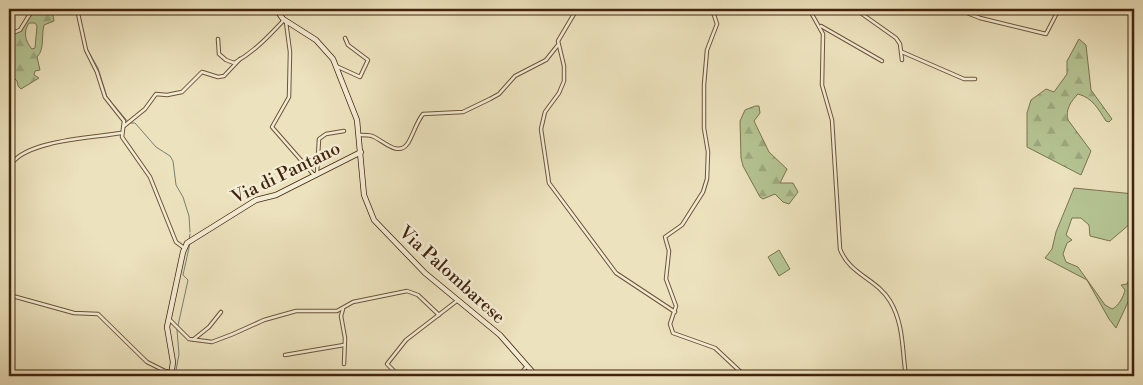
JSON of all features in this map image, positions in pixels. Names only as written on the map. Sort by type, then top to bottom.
[{"type":"main road","name":"Via Palombarese","points":[[276,9],[285,20],[322,45],[330,54],[336,66],[356,114],[360,135],[365,197],[373,218],[422,270],[500,335],[536,376]]},
{"type":"main road","name":"Via di Pantano","points":[[184,248],[192,240],[256,200],[275,195],[361,152]]},
{"type":"main road","points":[[172,374],[173,361],[167,331],[184,248]]},
{"type":"street","points":[[9,29],[15,32],[20,30],[33,9]]},
{"type":"street","points":[[77,9],[86,50],[97,72],[104,96],[122,117],[124,126]]},
{"type":"street","points":[[577,9],[559,38],[558,44],[564,66],[563,83],[545,112],[540,130],[550,185],[616,273],[675,312]]},
{"type":"street","points":[[712,9],[717,24],[707,49],[704,85],[704,128],[708,152],[708,178],[703,192],[684,223],[664,238],[669,251],[666,280],[675,301],[675,312],[670,324],[673,333],[715,348],[745,376]]},
{"type":"street","points":[[810,9],[823,34],[822,86],[832,119],[840,249],[849,266],[873,282],[892,304],[900,324],[906,376]]},
{"type":"street","points":[[855,9],[896,37],[902,52],[902,60]]},
{"type":"street","points":[[957,9],[980,18],[1046,34],[1059,9]]},
{"type":"street","points":[[218,39],[218,52],[223,58],[233,63],[258,49],[263,39],[285,20]]},
{"type":"street","points":[[285,20],[290,48],[289,97],[272,127],[316,174]]},
{"type":"street","points":[[820,25],[882,62]]},
{"type":"street","points":[[336,66],[361,76],[368,60],[348,45],[345,38]]},
{"type":"street","points":[[360,135],[374,137],[393,148],[402,147],[408,142],[411,132],[423,115],[463,112],[491,98],[515,76],[547,59],[558,44]]},
{"type":"street","points":[[902,52],[964,79],[975,79]]},
{"type":"street","points":[[121,133],[124,126],[145,109],[156,94],[182,92],[203,72],[218,77],[224,75],[240,59]]},
{"type":"street","points":[[316,174],[319,139],[325,134],[344,131]]},
{"type":"street","points":[[9,186],[12,163],[23,153],[61,142],[121,133]]},
{"type":"street","points":[[121,133],[149,175],[176,242],[184,248]]},
{"type":"street","points":[[169,319],[186,337],[192,340],[214,341],[266,319],[299,310],[325,312],[343,309],[353,302],[409,292],[420,296],[439,315]]},
{"type":"street","points":[[9,295],[74,313],[98,314],[114,332],[149,363],[172,374]]},
{"type":"street","points":[[394,371],[387,364],[402,345],[458,300]]},
{"type":"street","points":[[343,309],[341,316],[344,364]]},
{"type":"street","points":[[192,340],[209,327],[221,312]]},
{"type":"street","points":[[285,355],[344,345]]},
{"type":"street","points":[[519,376],[527,366]]},
{"type":"green space","points":[[30,9],[52,9],[54,21],[44,25],[42,46],[37,57],[40,70],[35,71],[34,75],[39,78],[21,89],[17,81],[11,75],[9,76],[9,30],[19,32]],"holes":[[[29,23],[35,23],[37,26],[35,48],[32,49],[26,40],[25,33]]]},
{"type":"green space","points":[[1079,39],[1086,45],[1091,90],[1112,119],[1109,122],[1106,121],[1088,98],[1078,94],[1071,103],[1067,113],[1068,120],[1091,151],[1081,175],[1027,147],[1027,113],[1031,100],[1046,89],[1054,92],[1067,74],[1067,61]]},
{"type":"green space","points":[[759,106],[760,113],[754,121],[769,152],[787,169],[780,183],[793,183],[798,192],[789,204],[783,202],[775,194],[763,199],[760,197],[743,166],[740,121],[745,110]]},
{"type":"green space","points":[[1074,188],[1134,194],[1131,223],[1110,241],[1090,236],[1089,225],[1081,218],[1072,218],[1066,235],[1072,240],[1067,243],[1063,254],[1066,262],[1078,267],[1105,305],[1112,309],[1118,304],[1125,290],[1121,285],[1127,284],[1131,276],[1134,253],[1134,289],[1116,328],[1087,280],[1045,258],[1052,249],[1056,232]]},
{"type":"green space","points":[[779,250],[790,269],[779,276],[768,257]]},
{"type":"waterway","points":[[78,9],[87,49],[98,68],[107,97],[129,123],[135,123],[156,147],[170,156],[173,161],[176,185],[183,197],[189,216],[190,232]]},
{"type":"waterway","points":[[189,240],[190,234]]},
{"type":"waterway","points":[[175,376],[179,354],[177,330],[188,280],[183,275],[190,243]]}]
